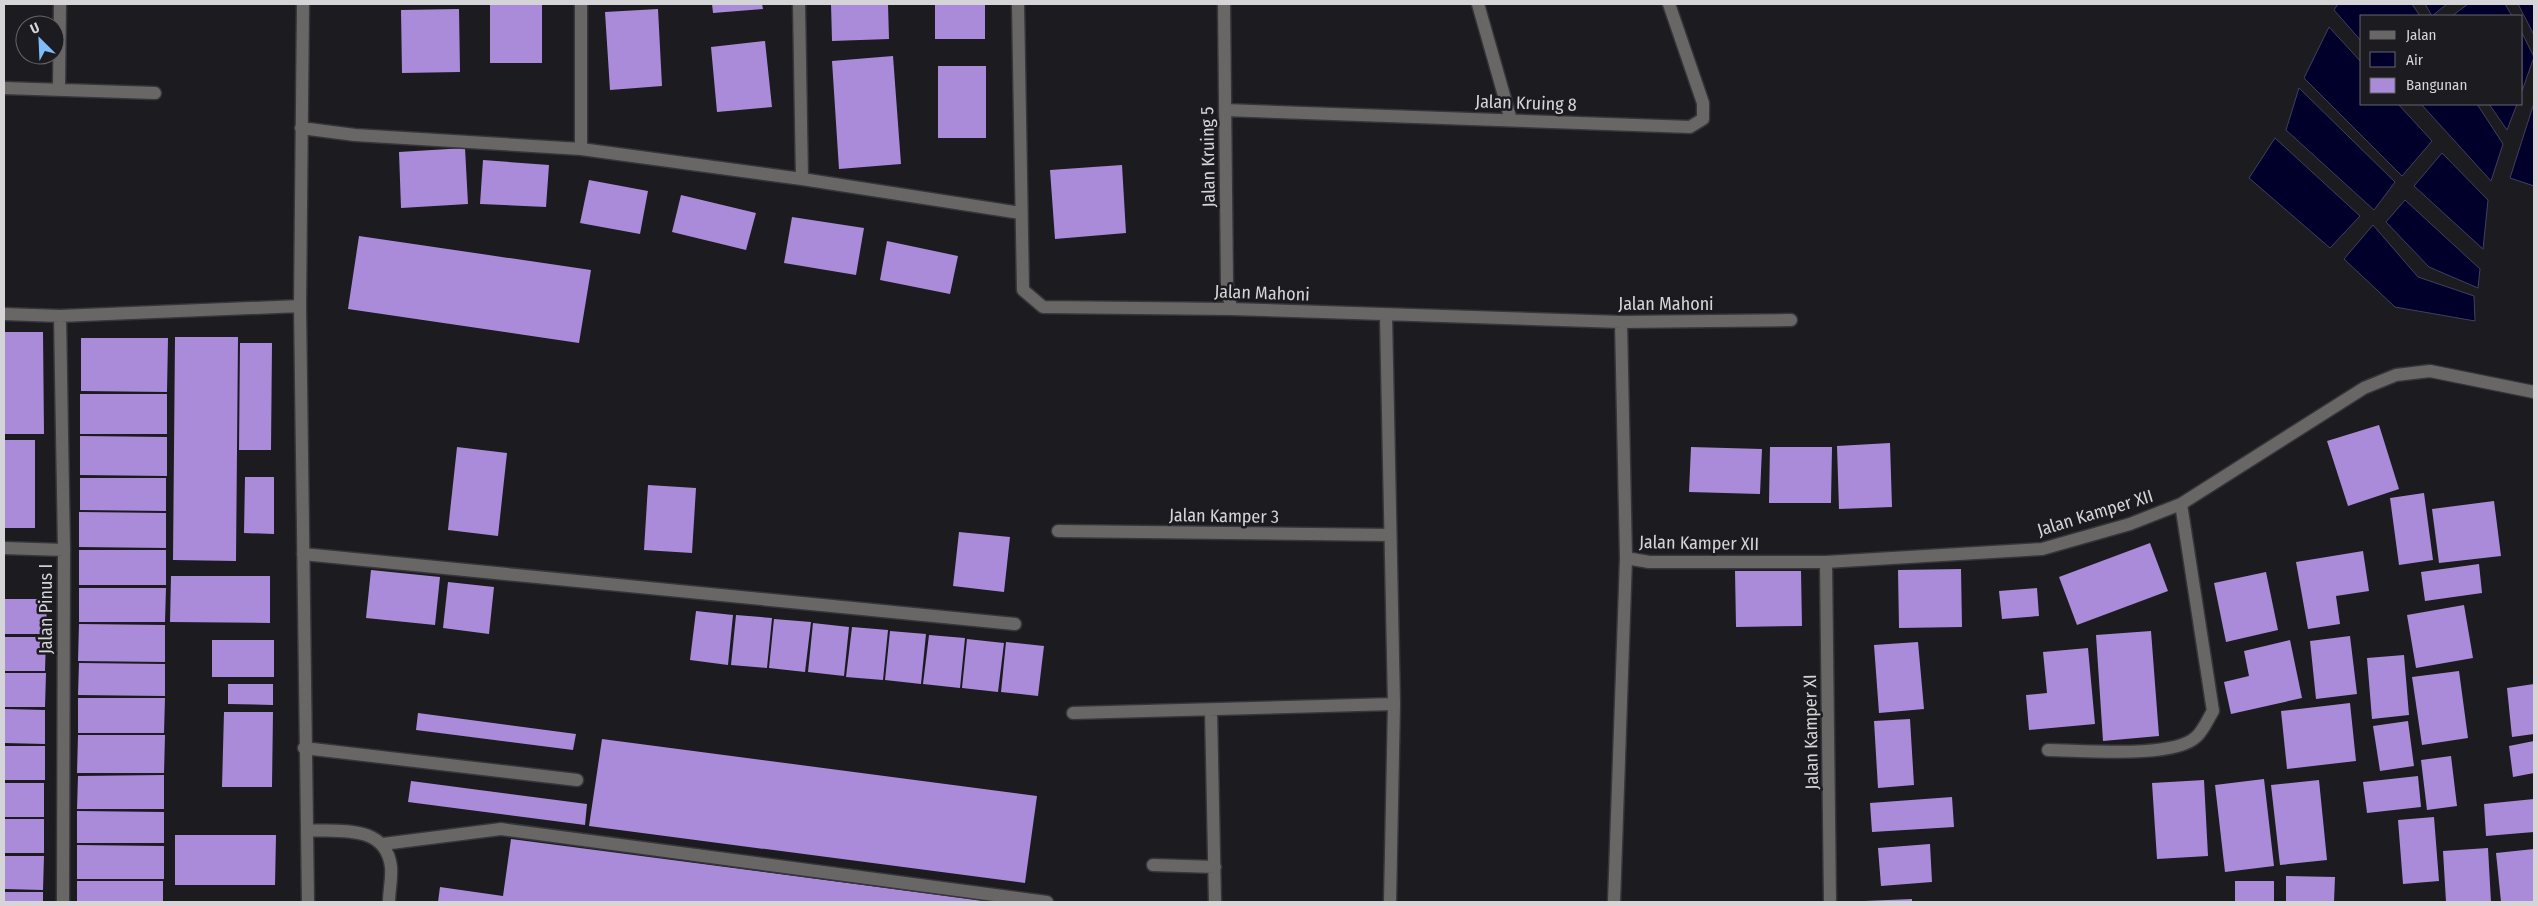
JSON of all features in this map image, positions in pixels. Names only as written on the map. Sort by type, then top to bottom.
[{"type":"street","points":[[58,88],[60,4]]},
{"type":"street","points":[[303,4],[300,306],[304,748],[308,830],[308,902]]},
{"type":"street","points":[[581,4],[581,149]]},
{"type":"street","points":[[799,4],[802,179]]},
{"type":"street","name":"Jalan Mahoni","points":[[1018,4],[1020,213],[1023,290],[1043,307],[1231,309],[1386,316],[1621,322],[1791,320]]},
{"type":"street","name":"Jalan Kruing 5","points":[[1224,4],[1227,284],[1231,309]]},
{"type":"street","points":[[1478,4],[1511,120]]},
{"type":"street","name":"Jalan Kruing 8","points":[[1225,110],[1690,127],[1702,119],[1703,103],[1669,4]]},
{"type":"street","points":[[4,88],[58,88],[155,93]]},
{"type":"street","points":[[301,128],[355,135],[581,149],[802,179],[1020,213]]},
{"type":"street","points":[[4,314],[60,316],[300,306]]},
{"type":"street","name":"Jalan Pinus I","points":[[60,316],[64,550],[62,902]]},
{"type":"street","points":[[1386,316],[1394,704],[1390,902]]},
{"type":"street","points":[[1614,902],[1626,558],[1621,322]]},
{"type":"street","name":"Jalan Kamper XII","points":[[1626,558],[1649,562],[1826,562],[2042,550],[2130,524],[2181,504],[2364,388],[2396,375],[2430,371],[2532,391]]},
{"type":"street","points":[[2048,750],[2161,751],[2180,747],[2196,737],[2213,711],[2181,504]]},
{"type":"street","name":"Jalan Kamper 3","points":[[1058,532],[1390,535]]},
{"type":"street","points":[[4,548],[64,550]]},
{"type":"street","points":[[303,554],[1015,624]]},
{"type":"street","name":"Jalan Kamper XI","points":[[1826,562],[1830,902]]},
{"type":"street","points":[[1072,713],[1394,704]]},
{"type":"street","points":[[1211,710],[1215,902]]},
{"type":"street","points":[[304,748],[577,780]]},
{"type":"street","points":[[383,844],[501,829],[1047,902]]},
{"type":"street","points":[[308,830],[370,835],[383,844],[391,866],[389,902]]},
{"type":"street","points":[[1153,865],[1215,867]]},
{"type":"water","points":[[2338,4],[2412,4],[2419,15],[2360,15],[2360,40],[2334,10]]},
{"type":"water","points":[[2425,4],[2447,4],[2433,15]]},
{"type":"water","points":[[2468,4],[2505,4],[2511,15],[2453,15]]},
{"type":"water","points":[[2518,4],[2534,4],[2534,35]]},
{"type":"water","points":[[2329,27],[2360,61],[2360,105],[2399,105],[2432,141],[2402,176],[2304,78]]},
{"type":"water","points":[[2523,35],[2534,57],[2523,88]]},
{"type":"water","points":[[2299,88],[2395,182],[2374,210],[2286,130]]},
{"type":"water","points":[[2534,103],[2534,186],[2510,178]]},
{"type":"water","points":[[2422,105],[2478,105],[2503,144],[2491,181]]},
{"type":"water","points":[[2490,105],[2517,105],[2507,130]]},
{"type":"water","points":[[2275,138],[2360,216],[2330,248],[2249,178]]},
{"type":"water","points":[[2442,153],[2488,200],[2483,249],[2414,186]]},
{"type":"water","points":[[2405,200],[2480,269],[2478,288],[2429,267],[2386,222]]},
{"type":"water","points":[[2373,225],[2418,277],[2474,296],[2475,321],[2395,307],[2344,259]]},
{"type":"building","points":[[490,4],[542,4],[542,63],[490,63]]},
{"type":"building","points":[[712,4],[762,4],[763,9],[713,13]]},
{"type":"building","points":[[831,4],[888,4],[889,39],[832,41]]},
{"type":"building","points":[[935,4],[985,4],[985,39],[935,39]]},
{"type":"building","points":[[459,9],[460,72],[402,73],[401,10]]},
{"type":"building","points":[[658,9],[662,86],[610,90],[605,12]]},
{"type":"building","points":[[765,41],[772,107],[717,112],[711,47]]},
{"type":"building","points":[[893,56],[901,164],[839,169],[832,61]]},
{"type":"building","points":[[938,66],[986,66],[986,138],[938,138]]},
{"type":"building","points":[[465,148],[468,204],[401,208],[399,152]]},
{"type":"building","points":[[483,160],[549,165],[546,207],[480,204]]},
{"type":"building","points":[[1122,165],[1126,233],[1055,239],[1050,170]]},
{"type":"building","points":[[589,180],[648,191],[640,234],[580,223]]},
{"type":"building","points":[[681,195],[756,213],[746,250],[672,232]]},
{"type":"building","points":[[792,217],[864,228],[856,275],[784,263]]},
{"type":"building","points":[[359,236],[591,270],[579,343],[348,309]]},
{"type":"building","points":[[887,241],[958,256],[950,294],[880,280]]},
{"type":"building","points":[[4,332],[43,332],[44,434],[4,434]]},
{"type":"building","points":[[175,337],[238,337],[236,561],[173,560]]},
{"type":"building","points":[[81,338],[168,338],[167,392],[81,391]]},
{"type":"building","points":[[240,343],[272,343],[271,450],[239,450]]},
{"type":"building","points":[[80,394],[167,394],[167,434],[80,434]]},
{"type":"building","points":[[2379,425],[2399,489],[2348,506],[2327,441]]},
{"type":"building","points":[[80,436],[167,437],[167,476],[80,475]]},
{"type":"building","points":[[4,440],[35,440],[35,528],[4,528]]},
{"type":"building","points":[[1890,443],[1892,507],[1839,509],[1837,446]]},
{"type":"building","points":[[457,447],[507,453],[498,536],[448,530]]},
{"type":"building","points":[[1691,447],[1762,449],[1760,494],[1689,492]]},
{"type":"building","points":[[1770,447],[1832,447],[1831,503],[1769,503]]},
{"type":"building","points":[[245,477],[274,477],[274,534],[244,533]]},
{"type":"building","points":[[80,478],[166,478],[166,511],[80,510]]},
{"type":"building","points":[[648,485],[696,488],[692,553],[644,550]]},
{"type":"building","points":[[2424,493],[2433,560],[2399,565],[2390,498]]},
{"type":"building","points":[[2494,501],[2501,556],[2439,563],[2432,509]]},
{"type":"building","points":[[79,512],[166,513],[166,548],[79,547]]},
{"type":"building","points":[[959,532],[1010,537],[1004,592],[953,586]]},
{"type":"building","points":[[2150,543],[2168,591],[2077,625],[2059,577]]},
{"type":"building","points":[[79,550],[166,550],[166,585],[79,585]]},
{"type":"building","points":[[2363,551],[2369,591],[2336,596],[2340,624],[2308,629],[2296,562]]},
{"type":"building","points":[[2479,564],[2482,593],[2425,601],[2421,572]]},
{"type":"building","points":[[1961,569],[1962,627],[1899,628],[1898,570]]},
{"type":"building","points":[[371,570],[440,577],[435,625],[366,618]]},
{"type":"building","points":[[1735,571],[1801,571],[1802,626],[1736,627]]},
{"type":"building","points":[[2266,572],[2278,630],[2226,642],[2214,583]]},
{"type":"building","points":[[171,576],[270,576],[270,623],[170,622]]},
{"type":"building","points":[[448,582],[494,587],[489,634],[443,628]]},
{"type":"building","points":[[79,588],[166,588],[165,622],[79,622]]},
{"type":"building","points":[[2037,588],[2039,616],[2002,619],[1999,591]]},
{"type":"building","points":[[4,599],[47,599],[46,634],[4,634]]},
{"type":"building","points":[[2464,605],[2473,658],[2416,668],[2407,615]]},
{"type":"building","points":[[696,611],[733,615],[728,665],[690,660]]},
{"type":"building","points":[[736,615],[772,618],[767,668],[731,665]]},
{"type":"building","points":[[774,619],[811,622],[805,672],[769,668]]},
{"type":"building","points":[[813,623],[849,627],[844,676],[808,672]]},
{"type":"building","points":[[79,624],[165,625],[165,662],[78,661]]},
{"type":"building","points":[[852,627],[888,630],[883,680],[846,677]]},
{"type":"building","points":[[890,631],[926,634],[921,684],[885,680]]},
{"type":"building","points":[[2151,631],[2159,736],[2103,741],[2096,635]]},
{"type":"building","points":[[929,635],[965,638],[960,688],[923,684]]},
{"type":"building","points":[[2350,636],[2357,694],[2316,699],[2310,641]]},
{"type":"building","points":[[4,637],[46,637],[45,671],[4,671]]},
{"type":"building","points":[[967,639],[1004,643],[998,692],[962,688]]},
{"type":"building","points":[[212,640],[274,640],[274,677],[212,677]]},
{"type":"building","points":[[2290,640],[2302,698],[2231,714],[2224,682],[2249,676],[2244,651]]},
{"type":"building","points":[[1006,642],[1044,646],[1038,696],[1001,692]]},
{"type":"building","points":[[1918,642],[1924,709],[1879,713],[1874,645]]},
{"type":"building","points":[[2088,648],[2095,724],[2029,730],[2026,695],[2047,693],[2043,652]]},
{"type":"building","points":[[2404,655],[2409,715],[2372,719],[2367,658]]},
{"type":"building","points":[[79,663],[165,664],[165,696],[78,695]]},
{"type":"building","points":[[2459,671],[2468,738],[2422,745],[2412,677]]},
{"type":"building","points":[[4,673],[46,673],[45,707],[4,707]]},
{"type":"building","points":[[228,684],[273,684],[273,705],[228,704]]},
{"type":"building","points":[[2534,684],[2534,734],[2512,737],[2507,688]]},
{"type":"building","points":[[78,698],[165,698],[164,733],[78,733]]},
{"type":"building","points":[[2350,703],[2356,761],[2287,769],[2281,711]]},
{"type":"building","points":[[4,709],[45,710],[45,744],[4,743]]},
{"type":"building","points":[[224,712],[273,712],[272,787],[222,787]]},
{"type":"building","points":[[418,713],[576,734],[573,750],[416,730]]},
{"type":"building","points":[[1910,719],[1914,785],[1878,788],[1874,721]]},
{"type":"building","points":[[2408,721],[2414,766],[2380,771],[2373,726]]},
{"type":"building","points":[[78,735],[165,735],[164,773],[77,773]]},
{"type":"building","points":[[602,739],[1037,796],[1025,883],[589,826]]},
{"type":"building","points":[[2534,741],[2534,773],[2513,777],[2509,746]]},
{"type":"building","points":[[4,746],[45,746],[45,780],[4,780]]},
{"type":"building","points":[[2451,756],[2457,806],[2427,810],[2421,760]]},
{"type":"building","points":[[164,775],[164,809],[77,809],[78,776]]},
{"type":"building","points":[[2418,776],[2421,807],[2367,813],[2363,782]]},
{"type":"building","points":[[2264,779],[2274,866],[2225,872],[2215,785]]},
{"type":"building","points":[[2204,780],[2208,856],[2157,859],[2152,783]]},
{"type":"building","points":[[2319,780],[2327,860],[2280,865],[2271,785]]},
{"type":"building","points":[[411,781],[587,804],[585,825],[408,802]]},
{"type":"building","points":[[4,783],[44,783],[44,817],[4,817]]},
{"type":"building","points":[[1952,797],[1954,827],[1872,832],[1870,803]]},
{"type":"building","points":[[2534,799],[2534,832],[2486,836],[2484,804]]},
{"type":"building","points":[[77,811],[164,812],[164,843],[77,843]]},
{"type":"building","points":[[2434,817],[2439,881],[2403,884],[2398,820]]},
{"type":"building","points":[[4,819],[44,819],[44,853],[4,853]]},
{"type":"building","points":[[175,835],[276,835],[275,885],[175,885]]},
{"type":"building","points":[[511,839],[985,902],[438,902],[440,887],[503,896]]},
{"type":"building","points":[[1930,844],[1932,882],[1881,886],[1878,848]]},
{"type":"building","points":[[77,845],[164,846],[164,879],[77,879]]},
{"type":"building","points":[[2488,848],[2491,902],[2446,902],[2443,851]]},
{"type":"building","points":[[2534,849],[2534,902],[2501,902],[2496,853]]},
{"type":"building","points":[[4,856],[44,856],[43,890],[4,889]]},
{"type":"building","points":[[2286,876],[2335,877],[2334,902],[2286,902]]},
{"type":"building","points":[[77,881],[163,881],[163,902],[77,902]]},
{"type":"building","points":[[2235,881],[2274,881],[2274,902],[2235,902]]},
{"type":"building","points":[[4,892],[43,892],[43,902],[4,902]]},
{"type":"building","points":[[1912,899],[1912,902],[1864,902],[1864,901]]}]
